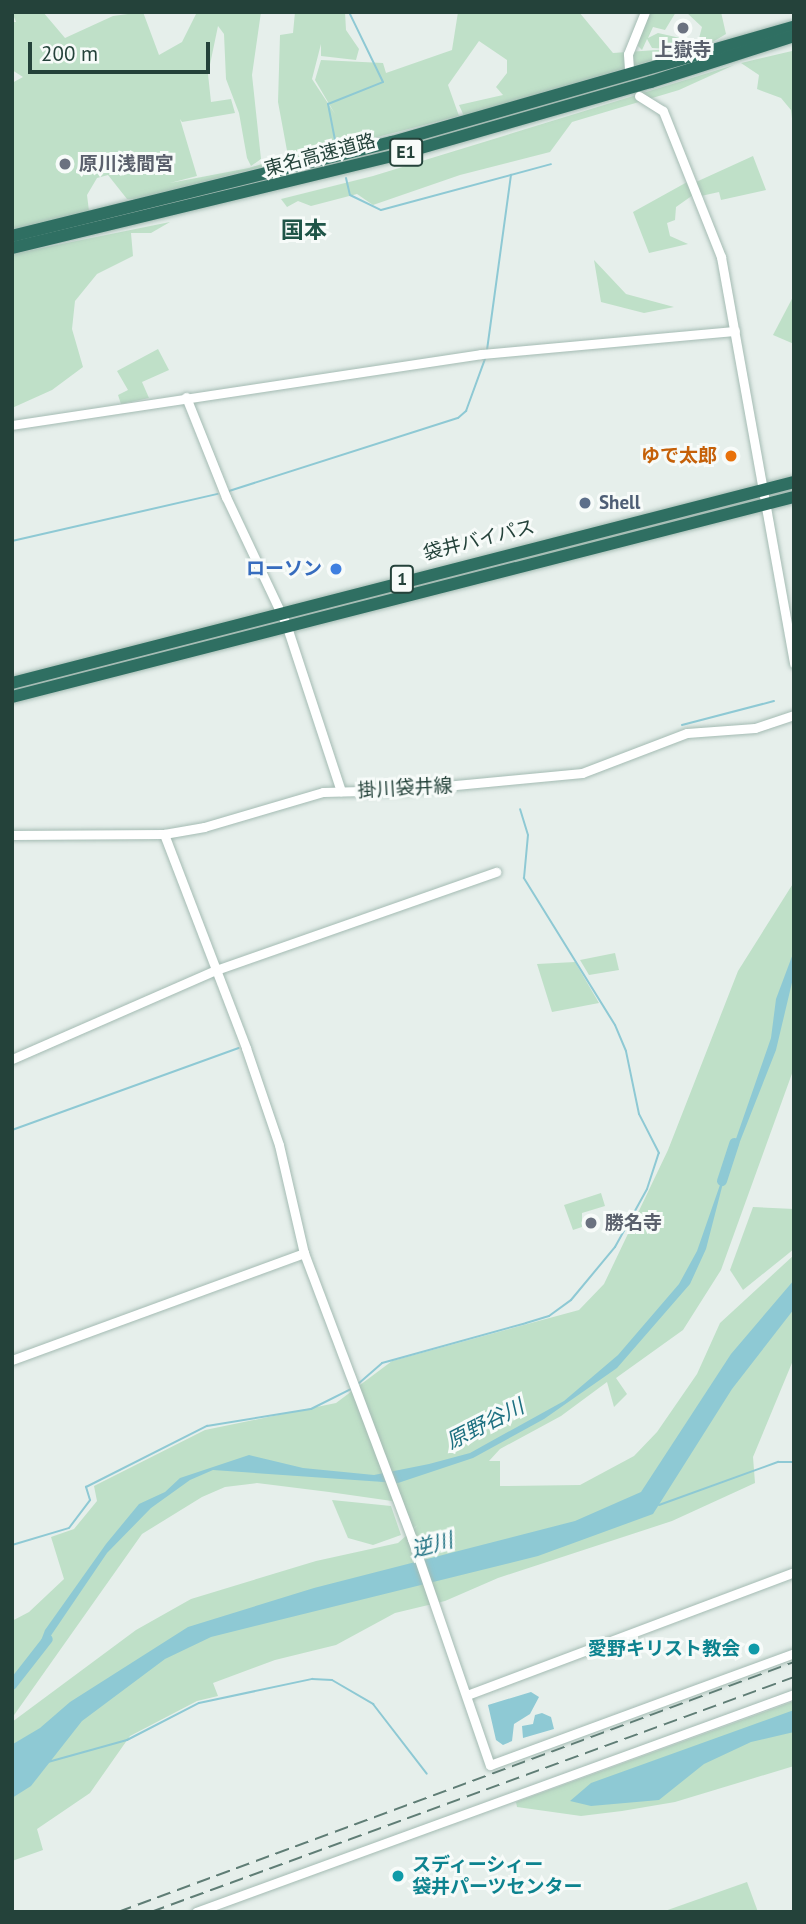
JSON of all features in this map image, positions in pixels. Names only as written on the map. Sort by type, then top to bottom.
[{"type":"highway","name":"東名高速道路","points":[[12,236],[393,142],[794,27]]},
{"type":"highway","name":"東名高速道路","points":[[12,248],[396,155],[652,82],[794,36]]},
{"type":"highway","name":"袋井バイパス","points":[[12,683],[761,487],[794,482]]},
{"type":"highway","name":"袋井バイパス","points":[[12,697],[763,501],[794,496]]},
{"type":"street","points":[[629,69],[628,54],[645,12]]},
{"type":"street","points":[[639,96],[663,111],[718,248],[794,663]]},
{"type":"street","points":[[12,425],[487,353],[735,331]]},
{"type":"street","points":[[186,397],[226,497],[286,624],[341,791]]},
{"type":"street","name":"掛川袋井線","points":[[12,835],[164,834],[204,827],[306,795],[341,791],[403,790],[582,773],[687,733],[755,728],[794,715]]},
{"type":"street","points":[[164,834],[279,1145],[304,1253],[411,1536],[490,1765],[794,1653]]},
{"type":"street","points":[[12,1059],[216,970],[496,872]]},
{"type":"street","points":[[12,1360],[304,1253]]},
{"type":"street","points":[[467,1695],[794,1572]]},
{"type":"street","points":[[196,1912],[794,1694]]},
{"type":"green space","points":[[12,12],[43,12],[65,38],[113,16],[143,12],[159,55],[182,42],[197,12],[261,12],[252,75],[261,159],[251,166],[247,158],[239,113],[226,79],[224,34],[218,26],[208,74],[211,102],[231,99],[235,113],[182,122],[180,119],[197,176],[170,183],[249,168],[288,156],[278,102],[280,35],[293,33],[295,12],[345,12],[346,30],[359,49],[356,60],[321,56],[321,44],[312,79],[335,114],[315,80],[321,60],[383,63],[386,73],[452,50],[458,12],[579,12],[613,53],[671,49],[652,48],[647,39],[642,50],[638,46],[644,12],[676,12],[665,30],[653,27],[648,38],[658,33],[698,42],[702,27],[686,12],[721,12],[726,34],[711,43],[464,116],[459,105],[503,95],[496,87],[507,73],[507,60],[479,41],[448,85],[459,116],[137,199],[127,199],[108,175],[97,178],[87,195],[89,211],[12,231],[12,83],[23,77],[12,70],[12,22],[16,22]]},
{"type":"green space","points":[[792,51],[794,136],[791,110],[781,98],[757,89],[759,75],[741,63]]},
{"type":"green space","points":[[734,65],[679,90],[572,122],[550,152],[460,175],[373,205],[357,194],[311,206],[298,201],[287,207],[281,199],[373,176]]},
{"type":"green space","points":[[753,156],[766,190],[721,200],[719,192],[701,196],[696,182]]},
{"type":"green space","points":[[689,181],[693,195],[676,207],[675,220],[667,223],[670,236],[688,244],[649,253],[633,212]]},
{"type":"green space","points":[[170,222],[151,233],[131,233],[133,256],[97,274],[75,301],[72,329],[83,367],[52,390],[12,408],[12,254]]},
{"type":"green space","points":[[594,260],[626,294],[674,307],[644,313],[601,302]]},
{"type":"green space","points":[[794,295],[794,344],[773,335]]},
{"type":"green space","points":[[158,349],[169,370],[142,382],[149,398],[121,404],[118,395],[128,390],[117,371]]},
{"type":"green space","points":[[794,882],[794,1068],[721,1270],[683,1330],[616,1378],[627,1394],[614,1407],[607,1382],[561,1416],[500,1449],[489,1461],[500,1461],[500,1486],[580,1485],[634,1456],[657,1432],[697,1374],[720,1323],[794,1255],[794,1358],[753,1457],[755,1483],[672,1521],[498,1578],[445,1601],[395,1613],[336,1645],[275,1660],[213,1683],[218,1696],[197,1701],[130,1736],[90,1793],[37,1829],[43,1850],[12,1861],[12,1722],[136,1630],[191,1599],[316,1561],[398,1543],[418,1525],[411,1530],[392,1501],[329,1492],[257,1483],[225,1487],[202,1497],[142,1534],[12,1718],[12,1621],[29,1612],[64,1579],[51,1537],[74,1529],[97,1501],[94,1486],[205,1430],[336,1403],[392,1361],[579,1310],[604,1284],[668,1150],[738,971]]},
{"type":"green space","points":[[615,953],[619,970],[589,975],[580,960]]},
{"type":"green space","points":[[575,962],[599,1003],[552,1012],[537,964]]},
{"type":"green space","points":[[601,1193],[605,1206],[582,1213],[582,1227],[573,1230],[564,1205]]},
{"type":"green space","points":[[753,1207],[794,1209],[794,1249],[743,1290],[730,1270]]},
{"type":"green space","points":[[332,1500],[391,1506],[401,1535],[373,1545],[348,1538]]},
{"type":"green space","points":[[794,1701],[794,1766],[675,1802],[622,1811],[581,1816],[517,1807],[516,1802]]},
{"type":"green space","points":[[747,1882],[758,1912],[662,1912]]},
{"type":"water","points":[[794,951],[794,974],[776,1050],[722,1187],[706,1249],[690,1284],[617,1368],[544,1419],[473,1458],[398,1483],[213,1470],[190,1480],[151,1508],[107,1553],[33,1662],[45,1630],[106,1544],[139,1504],[165,1492],[180,1478],[249,1455],[303,1468],[374,1475],[470,1453],[564,1401],[618,1355],[679,1284],[697,1251],[771,1038],[776,999]]},
{"type":"water","points":[[794,1280],[794,1309],[732,1389],[653,1514],[538,1556],[211,1637],[165,1659],[82,1721],[31,1786],[12,1798],[13,1744],[40,1728],[70,1702],[188,1627],[314,1588],[575,1521],[641,1492],[731,1354]]},
{"type":"water","points":[[531,1692],[539,1697],[530,1714],[514,1724],[512,1741],[503,1745],[496,1740],[488,1705]]},
{"type":"water","points":[[794,1710],[794,1732],[751,1742],[704,1764],[659,1800],[591,1806],[570,1801],[591,1783]]},
{"type":"water","points":[[542,1713],[551,1717],[554,1729],[523,1738],[522,1726],[533,1724],[535,1715]]},
{"type":"waterway","points":[[335,140],[328,104],[383,82],[349,12]]},
{"type":"waterway","points":[[346,178],[350,195],[381,210],[551,164]]},
{"type":"waterway","points":[[487,350],[511,175]]},
{"type":"waterway","points":[[229,491],[458,418],[466,411],[486,356]]},
{"type":"waterway","points":[[12,541],[218,494]]},
{"type":"waterway","points":[[682,725],[774,701]]},
{"type":"waterway","points":[[358,1384],[382,1363],[549,1316],[571,1300],[615,1247],[647,1189],[659,1153],[639,1114],[626,1051],[615,1025],[524,878],[528,835],[520,809]]},
{"type":"waterway","points":[[12,1130],[239,1048]]},
{"type":"waterway","name":"原野谷川","points":[[722,1181],[734,1143]]},
{"type":"waterway","points":[[12,1545],[69,1528],[90,1500],[86,1487],[207,1426],[311,1409],[351,1389]]},
{"type":"waterway","points":[[659,1505],[778,1462],[794,1462]]},
{"type":"waterway","name":"原野谷川","points":[[12,1685],[48,1639]]},
{"type":"waterway","points":[[48,1762],[127,1740],[199,1703],[312,1679],[332,1680],[373,1704],[427,1774]]},
{"type":"railway","points":[[118,1912],[794,1662]]},
{"type":"railway","points":[[151,1912],[794,1677]]},
{"type":"place","name":"上嶽寺","points":[[683,28]]},
{"type":"place","name":"原川浅間宮","points":[[65,164]]},
{"type":"place","name":"ゆで太郎","points":[[731,456]]},
{"type":"place","name":"Shell","points":[[585,503]]},
{"type":"place","name":"ローソン","points":[[336,569]]},
{"type":"place","name":"勝名寺","points":[[591,1223]]},
{"type":"place","name":"愛野キリスト教会","points":[[754,1649]]},
{"type":"place","name":"スディーシィー 袋井パーツセンター","points":[[398,1876]]},
{"type":"district","name":"国本","points":[[304,230]]},
{"type":"water label","name":"逆川","points":[[432,1545]]}]
